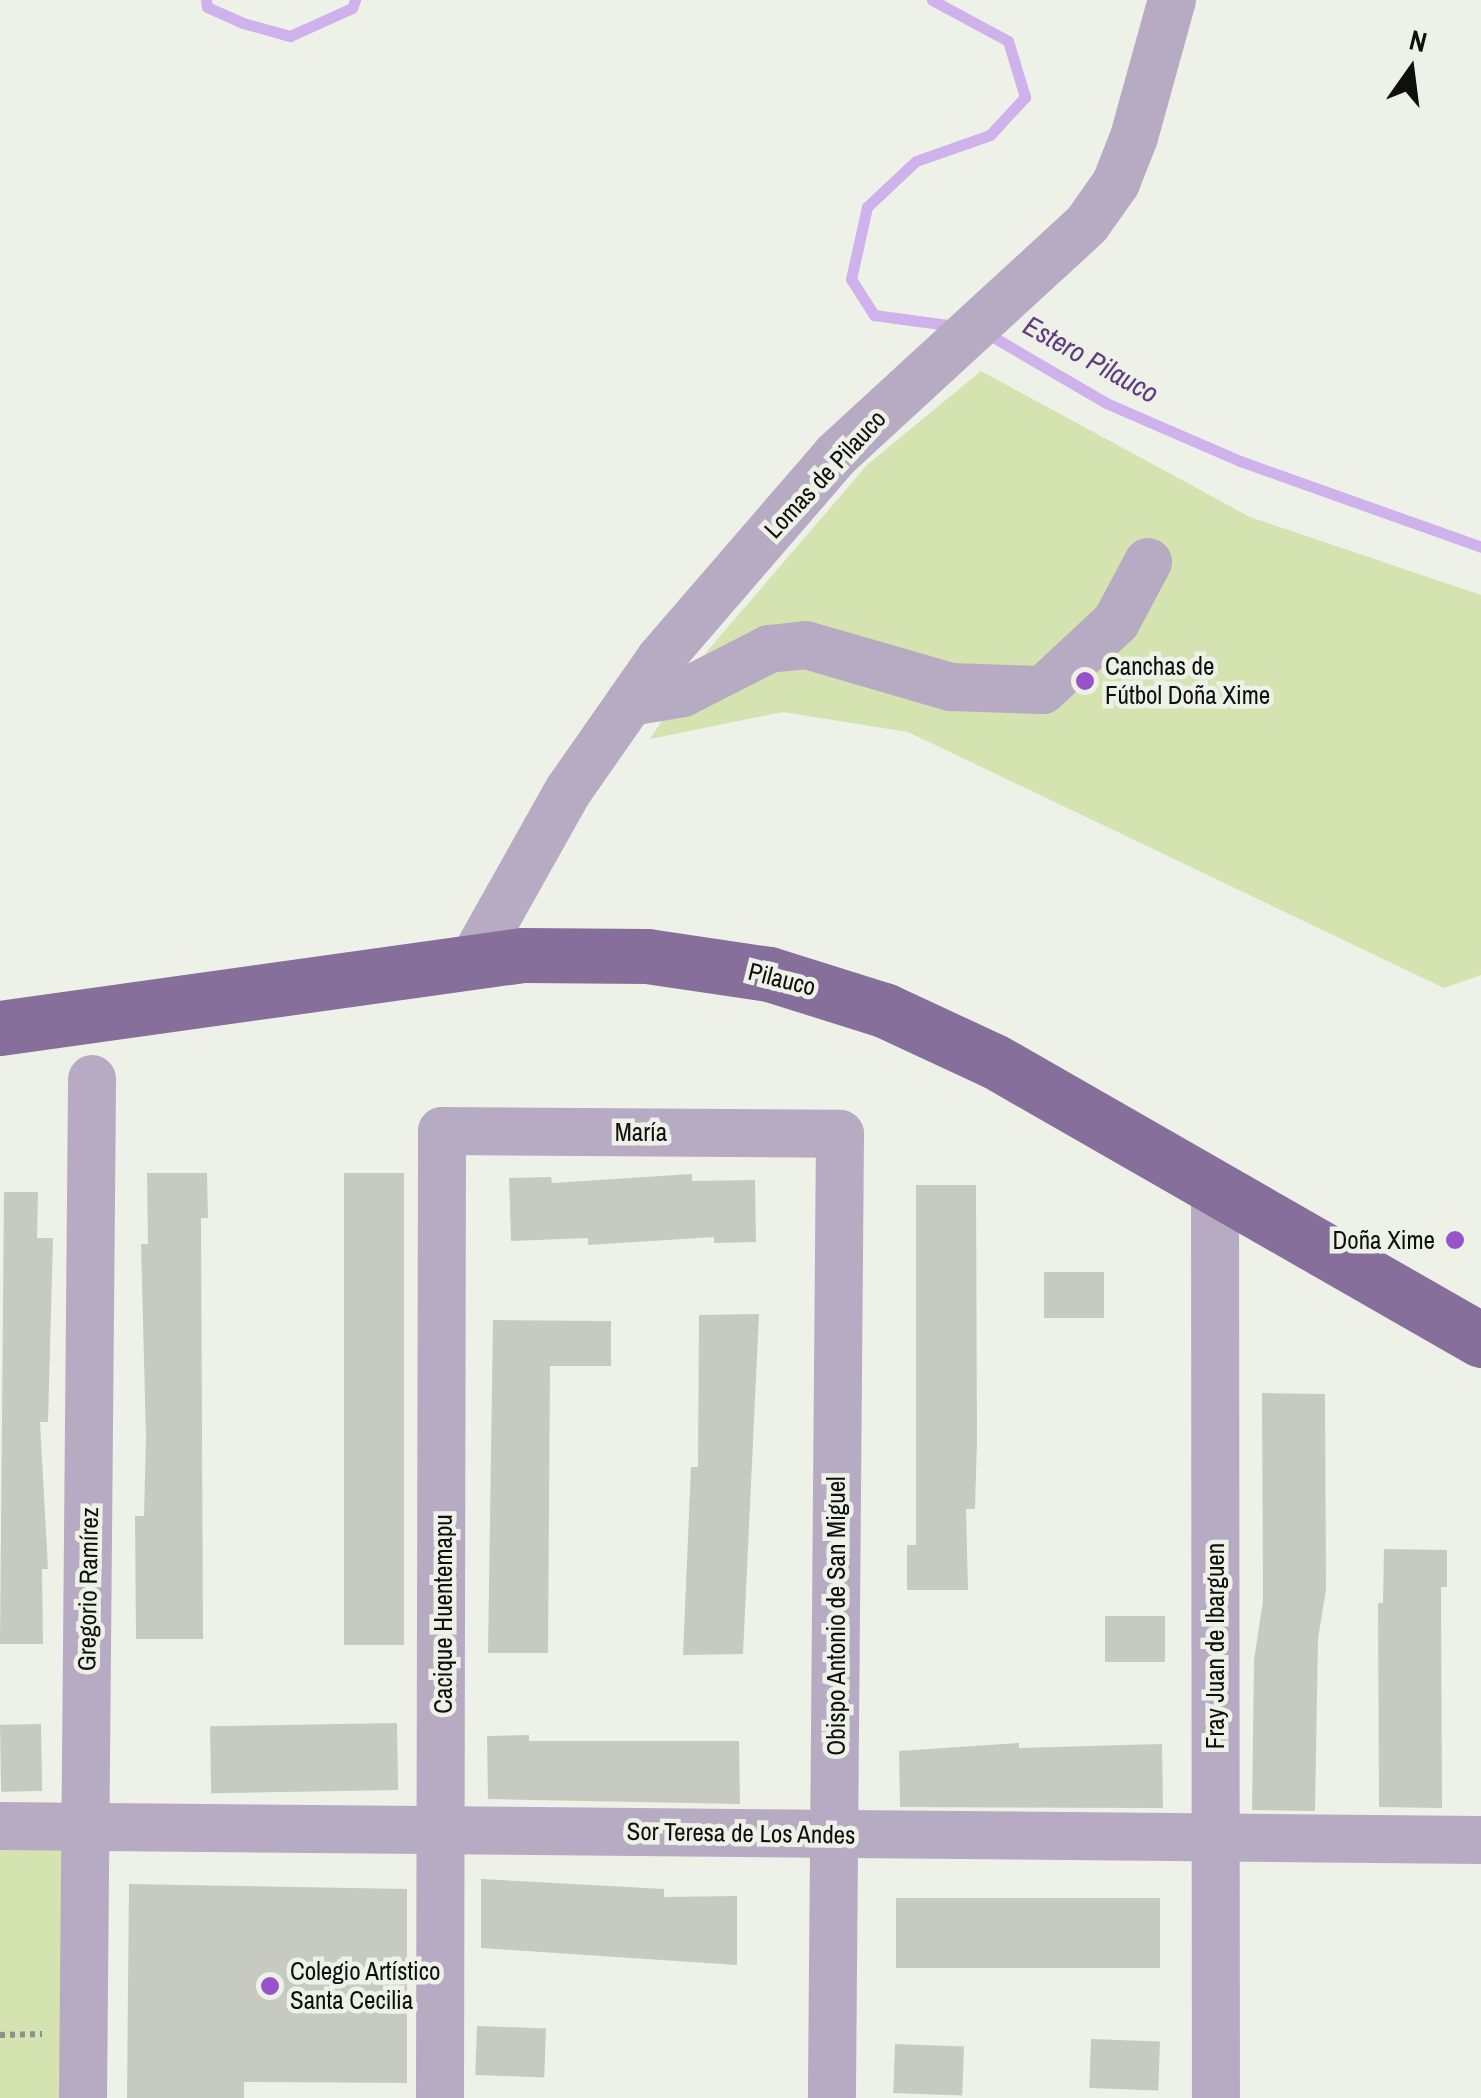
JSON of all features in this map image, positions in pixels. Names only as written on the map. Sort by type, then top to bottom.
[{"type":"main road","name":"Pilauco","points":[[0,1028],[472,962],[569,954],[646,956],[827,990],[994,1061],[1216,1194],[1481,1340]]},
{"type":"street","name":"Lomas de Pilauco","points":[[472,962],[568,791],[630,702],[836,455],[1087,224],[1116,183],[1134,137],[1172,0]]},
{"type":"street","points":[[630,702],[683,693],[769,650],[806,645],[951,688],[1042,690],[1116,622],[1148,562]]},
{"type":"street","name":"Gregorio Ramírez","points":[[83,2098],[92,1080]]},
{"type":"street","name":"María","points":[[442,1131],[840,1134]]},
{"type":"street","name":"Cacique Huentemapu","points":[[440,2098],[444,1830],[442,1131]]},
{"type":"street","name":"Obispo Antonio de San Miguel","points":[[832,2098],[840,1134]]},
{"type":"street","name":"Fray Juan de Ibarguen","points":[[1216,1194],[1216,2098]]},
{"type":"street","name":"Sor Teresa de Los Andes","points":[[0,1826],[1481,1840]]},
{"type":"green space","name":"Canchas de Fútbol Doña Xime","points":[[981,371],[1250,517],[1481,595],[1481,975],[1444,988],[908,732],[783,712],[650,739],[709,649],[867,465]]},
{"type":"green space","points":[[0,1841],[74,1841],[74,2098],[0,2098]]},
{"type":"building","points":[[147,1173],[207,1173],[208,1218],[201,1218],[203,1639],[136,1639],[135,1516],[144,1516],[146,1438],[141,1244],[148,1244]]},
{"type":"building","points":[[344,1173],[404,1173],[404,1645],[344,1645]]},
{"type":"building","points":[[692,1174],[692,1181],[755,1180],[756,1242],[714,1243],[714,1237],[588,1245],[588,1238],[511,1241],[509,1178],[551,1177],[552,1183]]},
{"type":"building","points":[[916,1185],[976,1185],[977,1440],[975,1509],[966,1509],[968,1590],[907,1590],[907,1545],[916,1545]]},
{"type":"building","points":[[4,1192],[38,1192],[37,1238],[53,1238],[48,1422],[40,1422],[48,1569],[42,1569],[43,1644],[0,1644]]},
{"type":"building","points":[[1044,1272],[1104,1272],[1104,1318],[1044,1318]]},
{"type":"building","points":[[759,1314],[743,1654],[683,1655],[691,1467],[698,1467],[699,1315]]},
{"type":"building","points":[[493,1320],[611,1321],[611,1366],[550,1366],[548,1653],[488,1653]]},
{"type":"building","points":[[1262,1393],[1325,1394],[1326,1589],[1318,1639],[1315,1811],[1252,1810],[1254,1660],[1263,1601]]},
{"type":"building","points":[[1384,1549],[1447,1550],[1447,1587],[1441,1587],[1442,1808],[1379,1807],[1378,1603],[1383,1603]]},
{"type":"building","points":[[1105,1616],[1165,1616],[1165,1662],[1105,1662]]},
{"type":"building","points":[[397,1723],[398,1790],[211,1793],[210,1726]]},
{"type":"building","points":[[41,1724],[42,1791],[1,1792],[0,1725]]},
{"type":"building","points":[[529,1735],[529,1741],[739,1741],[740,1804],[488,1799],[487,1736]]},
{"type":"building","points":[[1019,1743],[1019,1748],[1162,1744],[1163,1808],[900,1807],[899,1751]]},
{"type":"building","points":[[481,1879],[664,1889],[664,1897],[737,1896],[737,1965],[481,1948]]},
{"type":"building","name":"Colegio Artístico Santa Cecilia","points":[[129,1884],[407,1889],[407,2083],[244,2082],[244,2098],[127,2098]]},
{"type":"building","points":[[896,1898],[1160,1898],[1160,1968],[896,1968]]},
{"type":"building","points":[[477,2026],[546,2028],[544,2077],[475,2075]]},
{"type":"building","points":[[1091,2039],[1160,2041],[1158,2090],[1089,2088]]},
{"type":"building","points":[[895,2044],[964,2046],[962,2095],[893,2093]]},
{"type":"waterway","name":"Estero Pilauco","points":[[206,0],[207,7],[243,23],[290,36],[352,8],[355,0]]},
{"type":"waterway","name":"Estero Pilauco","points":[[932,0],[1008,41],[1025,97],[990,135],[916,161],[867,207],[851,279],[874,315],[955,326]]},
{"type":"waterway","name":"Estero Pilauco","points":[[988,334],[1106,403],[1240,461],[1481,547]]},
{"type":"place","name":"Canchas de Fútbol Doña Xime","points":[[1085,681]]},
{"type":"place","name":"Doña Xime","points":[[1455,1240]]},
{"type":"place","name":"Colegio Artístico Santa Cecilia","points":[[270,1986]]}]
